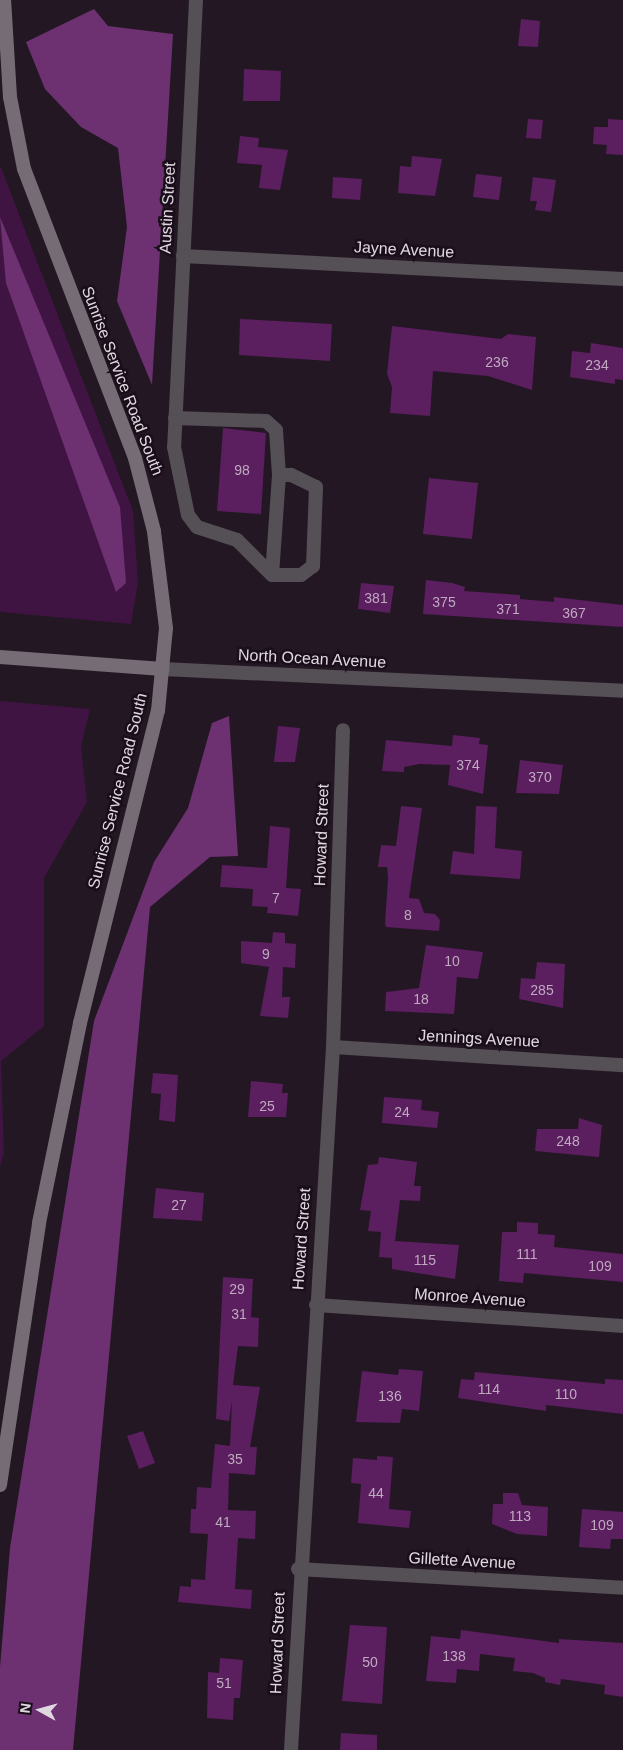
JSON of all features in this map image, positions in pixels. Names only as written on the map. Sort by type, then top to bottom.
[{"type":"main road","name":"Sunrise Service Road South","points":[[0,1485],[22,1324],[60,1119],[158,710],[163,669],[164,598],[146,494],[24,169],[10,97],[4,0]]},
{"type":"main road","name":"North Ocean Avenue","points":[[0,657],[163,669]]},
{"type":"street","name":"Austin Street","points":[[196,0],[174,447],[188,515],[197,527],[237,540],[272,575]]},
{"type":"street","name":"Jayne Avenue","points":[[183,256],[623,278]]},
{"type":"street","points":[[175,418],[266,421],[276,430],[279,475],[272,575],[301,575],[313,566],[316,487],[291,474],[279,475]]},
{"type":"street","name":"North Ocean Avenue","points":[[163,669],[623,691]]},
{"type":"street","name":"Howard Street","points":[[291,1750],[298,1569],[333,1047],[343,730]]},
{"type":"street","name":"Jennings Avenue","points":[[333,1047],[623,1065]]},
{"type":"street","name":"Monroe Avenue","points":[[316,1306],[623,1326]]},
{"type":"street","name":"Gillette Avenue","points":[[298,1569],[623,1588]]},
{"type":"shaded area","points":[[94,9],[108,26],[173,34],[152,385],[117,301],[127,227],[118,148],[81,127],[45,89],[26,42]]},
{"type":"shaded area","points":[[0,165],[133,511],[138,583],[131,624],[0,612]]},
{"type":"shaded area","points":[[0,217],[120,507],[126,583],[116,592],[6,283]]},
{"type":"shaded area","points":[[0,701],[90,709],[81,746],[87,802],[44,878],[44,1026],[1,1061],[4,1153],[0,1167]]},
{"type":"shaded area","points":[[229,716],[238,856],[210,857],[150,907],[73,1750],[0,1750],[0,1667],[10,1548],[94,1021],[154,862],[188,808],[212,723]]},
{"type":"building","points":[[521,19],[540,21],[538,47],[518,46]]},
{"type":"building","points":[[244,69],[281,71],[280,101],[243,101]]},
{"type":"building","points":[[528,119],[543,120],[541,139],[526,138]]},
{"type":"building","points":[[608,119],[623,120],[623,155],[606,154],[607,145],[593,144],[594,127],[608,127]]},
{"type":"building","points":[[240,136],[259,138],[258,147],[288,150],[280,190],[259,188],[262,165],[237,163]]},
{"type":"building","points":[[412,156],[442,159],[435,196],[398,193],[400,166],[411,167]]},
{"type":"building","points":[[476,174],[502,177],[499,200],[473,197]]},
{"type":"building","points":[[333,177],[362,179],[360,200],[332,198]]},
{"type":"building","points":[[533,177],[556,180],[551,212],[535,210],[537,201],[530,201]]},
{"type":"building","points":[[240,319],[332,324],[330,361],[239,355]]},
{"type":"building","points":[[392,326],[501,339],[508,334],[536,337],[532,390],[488,376],[433,371],[430,416],[390,413],[392,387],[387,374]]},
{"type":"building","points":[[591,343],[623,348],[623,380],[615,379],[615,384],[570,377],[572,351],[590,353]]},
{"type":"building","points":[[223,428],[266,433],[261,514],[217,511]]},
{"type":"building","points":[[429,478],[478,483],[472,539],[423,534]]},
{"type":"building","points":[[426,580],[452,583],[465,587],[464,591],[520,595],[520,599],[554,602],[554,597],[623,605],[623,627],[423,614]]},
{"type":"building","points":[[361,583],[394,586],[390,613],[358,609]]},
{"type":"building","points":[[278,726],[300,728],[295,762],[274,762]]},
{"type":"building","points":[[453,735],[480,738],[479,744],[488,745],[483,794],[448,785],[450,765],[419,764],[404,767],[404,772],[382,771],[386,740],[452,746]]},
{"type":"building","points":[[520,760],[563,765],[559,794],[516,793]]},
{"type":"building","points":[[401,806],[422,808],[409,898],[419,899],[424,913],[435,914],[440,920],[439,931],[386,927],[385,924],[387,867],[378,867],[381,845],[396,846]]},
{"type":"building","points":[[476,806],[497,807],[495,848],[522,851],[520,879],[450,874],[453,851],[474,854]]},
{"type":"building","points":[[270,826],[290,828],[286,888],[301,889],[298,916],[267,913],[268,907],[252,906],[253,889],[220,887],[222,865],[267,868]]},
{"type":"building","points":[[273,932],[285,933],[285,943],[296,944],[295,968],[283,967],[282,997],[290,997],[288,1018],[260,1016],[269,967],[241,963],[241,941],[272,943]]},
{"type":"building","points":[[426,945],[483,952],[478,979],[457,977],[454,1014],[385,1011],[386,992],[419,988]]},
{"type":"building","points":[[537,962],[565,964],[563,1008],[519,999],[521,978],[535,979]]},
{"type":"building","points":[[153,1073],[178,1075],[175,1122],[159,1120],[161,1094],[151,1093]]},
{"type":"building","points":[[251,1081],[283,1084],[282,1093],[288,1093],[286,1117],[248,1117]]},
{"type":"building","points":[[384,1097],[422,1100],[421,1110],[439,1112],[437,1128],[382,1123]]},
{"type":"building","points":[[579,1118],[602,1125],[599,1157],[535,1151],[537,1129],[578,1129]]},
{"type":"building","points":[[379,1157],[417,1162],[414,1186],[421,1186],[420,1201],[400,1200],[395,1241],[459,1245],[455,1279],[392,1269],[392,1258],[379,1257],[381,1232],[368,1231],[371,1211],[360,1210],[368,1165],[378,1164]]},
{"type":"building","points":[[156,1188],[204,1193],[202,1221],[153,1218]]},
{"type":"building","points":[[517,1222],[538,1223],[538,1234],[555,1235],[554,1247],[623,1254],[623,1282],[524,1273],[523,1283],[499,1281],[502,1232],[517,1232]]},
{"type":"building","points":[[223,1277],[253,1279],[251,1317],[259,1318],[258,1347],[238,1346],[233,1385],[260,1387],[250,1447],[257,1447],[255,1475],[229,1473],[228,1510],[256,1511],[255,1539],[238,1538],[235,1589],[252,1590],[251,1609],[178,1602],[180,1586],[191,1587],[191,1579],[205,1580],[208,1534],[190,1533],[191,1509],[196,1509],[197,1487],[211,1488],[215,1444],[230,1446],[232,1401],[229,1421],[216,1419]]},
{"type":"building","points":[[399,1369],[423,1371],[419,1411],[402,1409],[400,1423],[356,1422],[362,1371],[398,1375]]},
{"type":"building","points":[[475,1372],[605,1384],[605,1379],[623,1380],[623,1414],[546,1405],[546,1411],[458,1398],[461,1379],[474,1380]]},
{"type":"building","points":[[143,1431],[155,1463],[139,1469],[127,1436]]},
{"type":"building","points":[[377,1456],[393,1457],[389,1509],[411,1511],[409,1528],[358,1523],[361,1484],[351,1483],[353,1458],[377,1460]]},
{"type":"building","points":[[503,1493],[518,1493],[522,1505],[548,1507],[547,1536],[517,1534],[492,1524],[493,1504],[503,1504]]},
{"type":"building","points":[[582,1509],[623,1512],[623,1539],[611,1539],[610,1549],[579,1547]]},
{"type":"building","points":[[350,1625],[387,1627],[382,1704],[342,1701]]},
{"type":"building","points":[[461,1630],[559,1643],[559,1639],[623,1643],[623,1697],[604,1694],[605,1685],[561,1679],[560,1685],[545,1682],[545,1678],[533,1673],[513,1671],[515,1658],[480,1654],[479,1671],[457,1669],[456,1683],[426,1681],[431,1636],[460,1639]]},
{"type":"building","points":[[220,1658],[243,1660],[240,1698],[234,1698],[233,1720],[207,1718],[208,1672],[219,1673]]},
{"type":"building","points":[[341,1733],[377,1735],[377,1750],[340,1750]]}]
